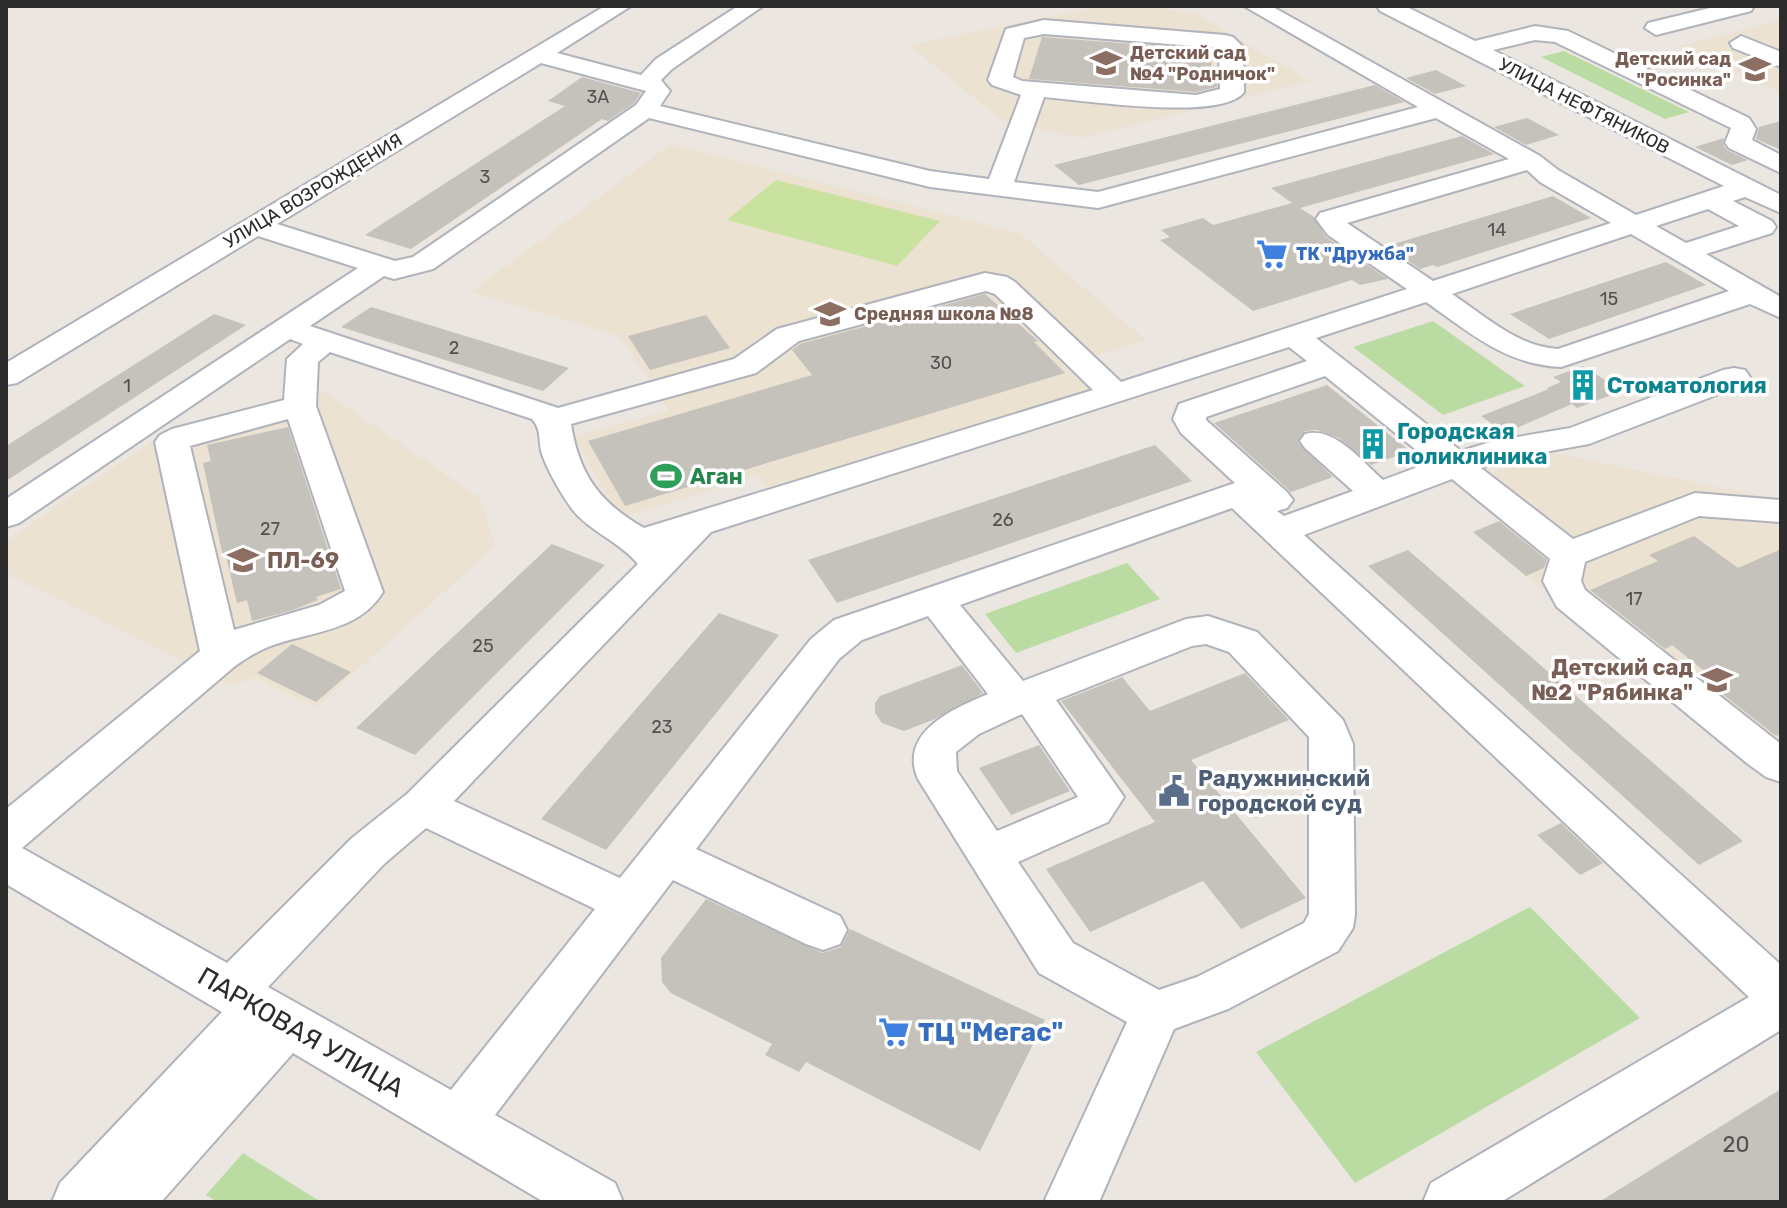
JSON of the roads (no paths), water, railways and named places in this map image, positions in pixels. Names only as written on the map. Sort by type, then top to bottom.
[{"type":"street","name":"УЛИЦА ВОЗРОЖДЕНИЯ","points":[[6,376],[620,6]]},
{"type":"street","points":[[647,82],[664,64],[752,6]]},
{"type":"street","points":[[1255,6],[1531,161],[1549,176],[1781,309]]},
{"type":"street","name":"УЛИЦА НЕФТЯНИКОВ","points":[[1388,6],[1781,205]]},
{"type":"street","points":[[1656,28],[1743,6]]},
{"type":"street","points":[[1152,35],[1163,8]]},
{"type":"street","points":[[1444,35],[1550,11]]},
{"type":"street","points":[[1044,27],[1152,35],[1214,40],[1230,44],[1233,49],[1232,92],[1201,102],[1035,89],[1011,87],[1000,80],[1016,32],[1044,27]]},
{"type":"street","points":[[1471,49],[1535,33],[1560,36],[1740,123],[1744,129],[1738,143],[1781,165]]},
{"type":"street","points":[[1741,43],[1781,60]]},
{"type":"street","points":[[255,226],[394,270],[423,263],[645,110],[658,91],[647,82],[537,55]]},
{"type":"street","points":[[999,188],[1035,89]]},
{"type":"street","points":[[645,110],[930,179],[1098,200],[1440,109]]},
{"type":"street","points":[[1531,161],[1330,219],[1338,229],[1512,348],[1550,359],[1753,293]]},
{"type":"street","points":[[125,1202],[368,851],[422,806],[649,553],[699,524],[1115,394],[1746,188]]},
{"type":"street","points":[[1709,199],[1772,224]]},
{"type":"street","points":[[1683,253],[1772,224]]},
{"type":"street","points":[[6,515],[380,266]]},
{"type":"street","points":[[553,419],[745,366],[776,340],[788,335],[985,282],[997,283],[1005,288],[1115,394]]},
{"type":"street","points":[[286,328],[544,412],[553,419],[559,453],[585,502],[606,522],[649,553]]},
{"type":"street","points":[[1293,335],[1569,555]]},
{"type":"street","points":[[6,835],[221,656],[254,638],[346,609],[363,598],[364,592],[300,406],[303,359],[325,341]]},
{"type":"street","points":[[1329,364],[1191,411],[1189,419],[1249,490],[1781,996]]},
{"type":"street","points":[[1291,528],[1504,448],[1577,437],[1734,377]]},
{"type":"street","points":[[221,656],[172,442],[184,436],[300,406]]},
{"type":"street","points":[[1317,441],[1378,494]]},
{"type":"street","points":[[458,1122],[825,649],[848,630],[1249,490]]},
{"type":"street","points":[[1569,555],[1695,504],[1781,511]]},
{"type":"street","points":[[1569,555],[1562,581],[1570,598],[1781,765]]},
{"type":"street","points":[[934,598],[1022,697],[1099,789],[1102,797],[1093,810],[988,855]]},
{"type":"street","points":[[1071,1202],[1156,1013],[1211,994],[1321,937],[1329,928],[1332,914],[1332,744],[1328,731],[1243,642],[1208,630],[1186,633],[1022,697],[957,726],[935,748],[932,762],[939,779],[1056,958],[1156,1013]]},
{"type":"street","points":[[422,806],[626,902]]},
{"type":"street","points":[[663,854],[823,930]]},
{"type":"street","name":"ПАРКОВАЯ УЛИЦА","points":[[6,861],[458,1122],[585,1199]]},
{"type":"street","points":[[1450,1202],[1781,1004]]},
{"type":"street","points":[[79,1202],[259,1008]]},
{"type":"place","name":"Детский сад №4 \"Родничок\"","points":[[1106,63]]},
{"type":"place","name":"Детский сад \"Росинка\"","points":[[1755,69]]},
{"type":"place","name":"ТК \"Дружба\"","points":[[1272,254]]},
{"type":"place","name":"Средняя школа №8","points":[[830,314]]},
{"type":"place","name":"Стоматология","points":[[1583,385]]},
{"type":"place","name":"Городская поликлиника","points":[[1373,444]]},
{"type":"place","name":"Аган","points":[[666,476]]},
{"type":"place","name":"ПЛ-69","points":[[243,560]]},
{"type":"place","name":"Детский сад №2 \"Рябинка\"","points":[[1717,680]]},
{"type":"place","name":"Радужнинский городской суд","points":[[1174,791]]},
{"type":"place","name":"ТЦ \"Мегас\"","points":[[894,1032]]}]
